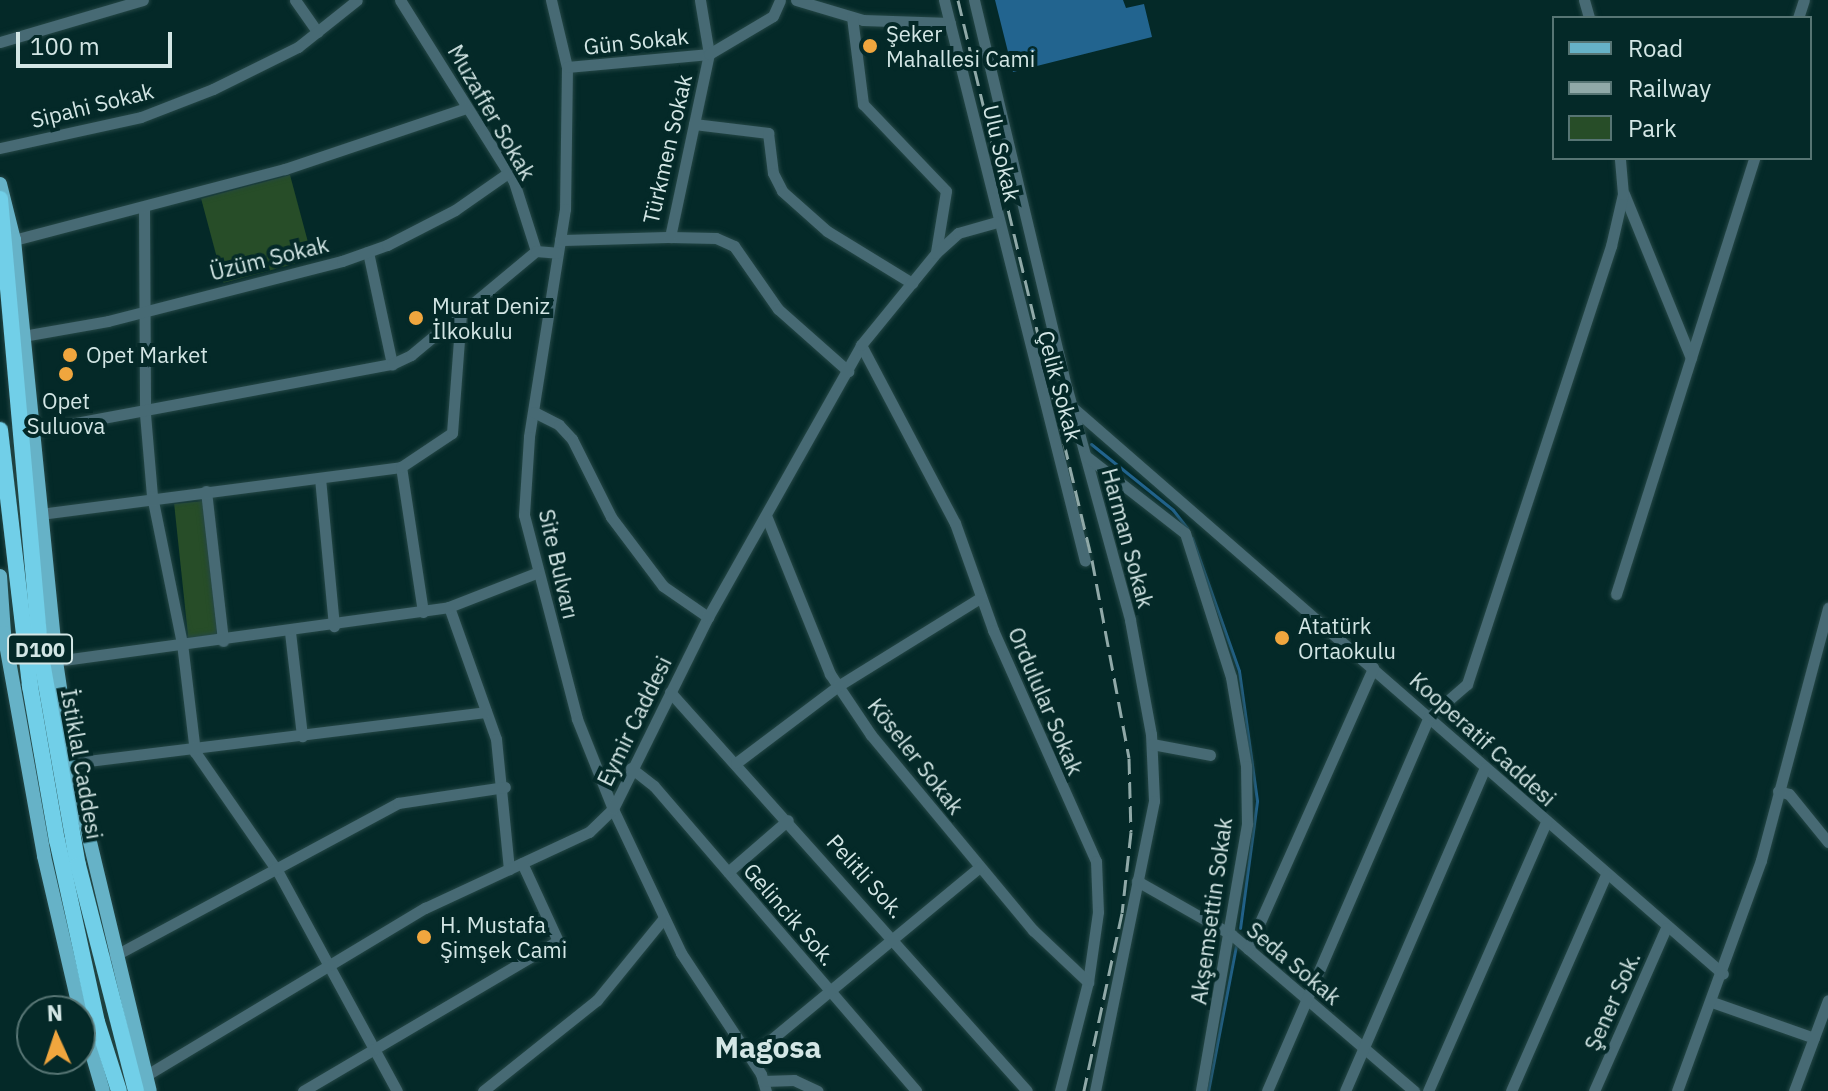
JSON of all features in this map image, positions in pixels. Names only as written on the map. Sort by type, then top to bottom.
[{"type":"highway","name":"İstiklal Caddesi","points":[[0,199],[41,656],[78,865],[136,1091]]},
{"type":"highway","name":"İstiklal Caddesi","points":[[0,430],[32,702],[94,1007],[119,1091]]},
{"type":"main road","points":[[0,184],[14,240],[56,661],[71,763],[114,956],[150,1091]]},
{"type":"main road","points":[[0,576],[4,633],[42,841],[76,995]]},
{"type":"main road","points":[[96,1067],[103,1091]]},
{"type":"street","points":[[0,42],[143,0]]},
{"type":"street","points":[[295,0],[317,32]]},
{"type":"street","name":"Sipahi Sokak","points":[[0,148],[141,117],[213,89],[317,32],[357,0]]},
{"type":"street","name":"Muzaffer Sokak","points":[[400,0],[508,173],[536,251]]},
{"type":"street","name":"Site Bulvarı","points":[[551,0],[567,67],[565,209],[534,412],[524,515],[536,573],[577,719],[613,809],[663,919],[750,1057],[764,1086]]},
{"type":"street","points":[[700,0],[709,54]]},
{"type":"street","name":"Türkmen Sokak","points":[[536,251],[558,246],[670,237],[709,54],[773,16],[780,0]]},
{"type":"street","points":[[796,0],[852,17],[950,23]]},
{"type":"street","name":"Ulu Sokak","points":[[944,0],[997,222]]},
{"type":"street","name":"Harman Sokak","points":[[974,0],[1072,407],[1130,620],[1152,744],[1154,801],[1095,1091]]},
{"type":"street","points":[[852,17],[863,104],[946,191],[936,253]]},
{"type":"street","name":"Gün Sokak","points":[[567,67],[709,54]]},
{"type":"street","points":[[14,240],[285,169],[466,108]]},
{"type":"street","points":[[694,124],[768,133],[773,173],[782,191],[827,231],[912,283]]},
{"type":"street","points":[[1620,160],[1623,194],[1691,358]]},
{"type":"street","points":[[1616,594],[1753,160]]},
{"type":"street","name":"Üzüm Sokak","points":[[23,336],[143,313],[368,252],[455,210],[508,173]]},
{"type":"street","points":[[1267,1091],[1429,717],[1467,684],[1623,194]]},
{"type":"street","points":[[144,207],[145,414],[152,496],[182,647],[194,749],[278,872],[326,967],[397,1091]]},
{"type":"street","name":"Eymir Caddesi","points":[[145,1076],[425,908],[589,832],[613,809],[708,617],[767,518],[861,345],[936,253],[958,233],[997,222]]},
{"type":"street","name":"Çelik Sokak","points":[[997,222],[1085,561]]},
{"type":"street","points":[[670,237],[716,238],[734,246],[778,309],[848,371]]},
{"type":"street","points":[[33,431],[145,414],[392,364],[411,355],[536,251]]},
{"type":"street","points":[[368,252],[392,364]]},
{"type":"street","points":[[40,514],[152,496],[401,467],[452,433],[461,312]]},
{"type":"street","name":"Ordulular Sokak","points":[[861,345],[955,523],[980,598],[1096,861],[1098,912],[1088,982],[1060,1091]]},
{"type":"street","name":"Kooperatif Caddesi","points":[[1072,407],[1666,928],[1723,974]]},
{"type":"street","points":[[534,412],[559,425],[572,439],[611,517],[663,586],[708,617]]},
{"type":"street","name":"Akşemsettin Sokak","points":[[1085,455],[1185,533],[1231,677],[1246,766],[1247,824],[1232,935],[1201,1091]]},
{"type":"street","points":[[401,467],[423,612]]},
{"type":"street","points":[[320,478],[334,626]]},
{"type":"street","points":[[206,491],[223,641]]},
{"type":"street","name":"Köseler Sokak","points":[[767,518],[838,686],[871,735],[980,867],[1088,982]]},
{"type":"street","points":[[56,661],[182,647],[423,612],[449,607],[536,573]]},
{"type":"street","points":[[736,763],[838,686],[980,598]]},
{"type":"street","points":[[449,607],[486,712],[505,787],[509,869]]},
{"type":"street","points":[[1677,1091],[1723,974],[1778,791],[1828,608]]},
{"type":"street","points":[[290,632],[302,736]]},
{"type":"street","points":[[1248,949],[1373,668]]},
{"type":"street","name":"Pelitli Sok.","points":[[670,692],[895,937],[1027,1091]]},
{"type":"street","points":[[71,763],[486,712]]},
{"type":"street","points":[[1152,744],[1210,755]]},
{"type":"street","name":"Gelincik Sok.","points":[[631,768],[654,786],[916,1091]]},
{"type":"street","points":[[1345,1091],[1485,768]]},
{"type":"street","points":[[114,956],[278,872],[398,803],[505,787]]},
{"type":"street","points":[[1778,791],[1789,794],[1828,842]]},
{"type":"street","points":[[728,872],[788,820]]},
{"type":"street","points":[[1428,1091],[1546,822]]},
{"type":"street","points":[[303,1091],[375,1052],[558,941],[522,863]]},
{"type":"street","points":[[750,1057],[980,867]]},
{"type":"street","points":[[1511,1091],[1606,875]]},
{"type":"street","name":"Seda Sokak","points":[[1137,881],[1232,935],[1414,1091]]},
{"type":"street","points":[[483,1091],[597,1000],[663,919]]},
{"type":"street","name":"Şener Sok.","points":[[1594,1091],[1666,928]]},
{"type":"street","points":[[1712,1002],[1814,1038]]},
{"type":"street","points":[[1794,1091],[1827,1005]]},
{"type":"street","points":[[764,1086],[794,1080],[818,1091]]},
{"type":"green space","points":[[290,175],[313,259],[224,283],[201,199]]},
{"type":"green space","points":[[203,501],[217,636],[188,639],[174,504]]},
{"type":"water","points":[[995,0],[1123,0],[1126,8],[1144,4],[1152,37],[1013,72]]},
{"type":"waterway","points":[[1091,444],[1173,510],[1187,528]]},
{"type":"waterway","points":[[1192,538],[1239,671],[1257,801],[1240,928]]},
{"type":"waterway","points":[[1208,1091],[1236,946]]},
{"type":"railway","points":[[958,0],[1092,560],[1129,758],[1131,832],[1122,913],[1084,1091]]},
{"type":"place","name":"Şeker Mahallesi Cami","points":[[870,46]]},
{"type":"place","name":"Murat Deniz İlkokulu","points":[[416,318]]},
{"type":"place","name":"Opet Market","points":[[70,355]]},
{"type":"place","name":"Opet Suluova","points":[[66,374]]},
{"type":"place","name":"Atatürk Ortaokulu","points":[[1282,638]]},
{"type":"place","name":"H. Mustafa Şimşek Cami","points":[[424,937]]},
{"type":"district","name":"Magosa","points":[[768,1047]]}]
